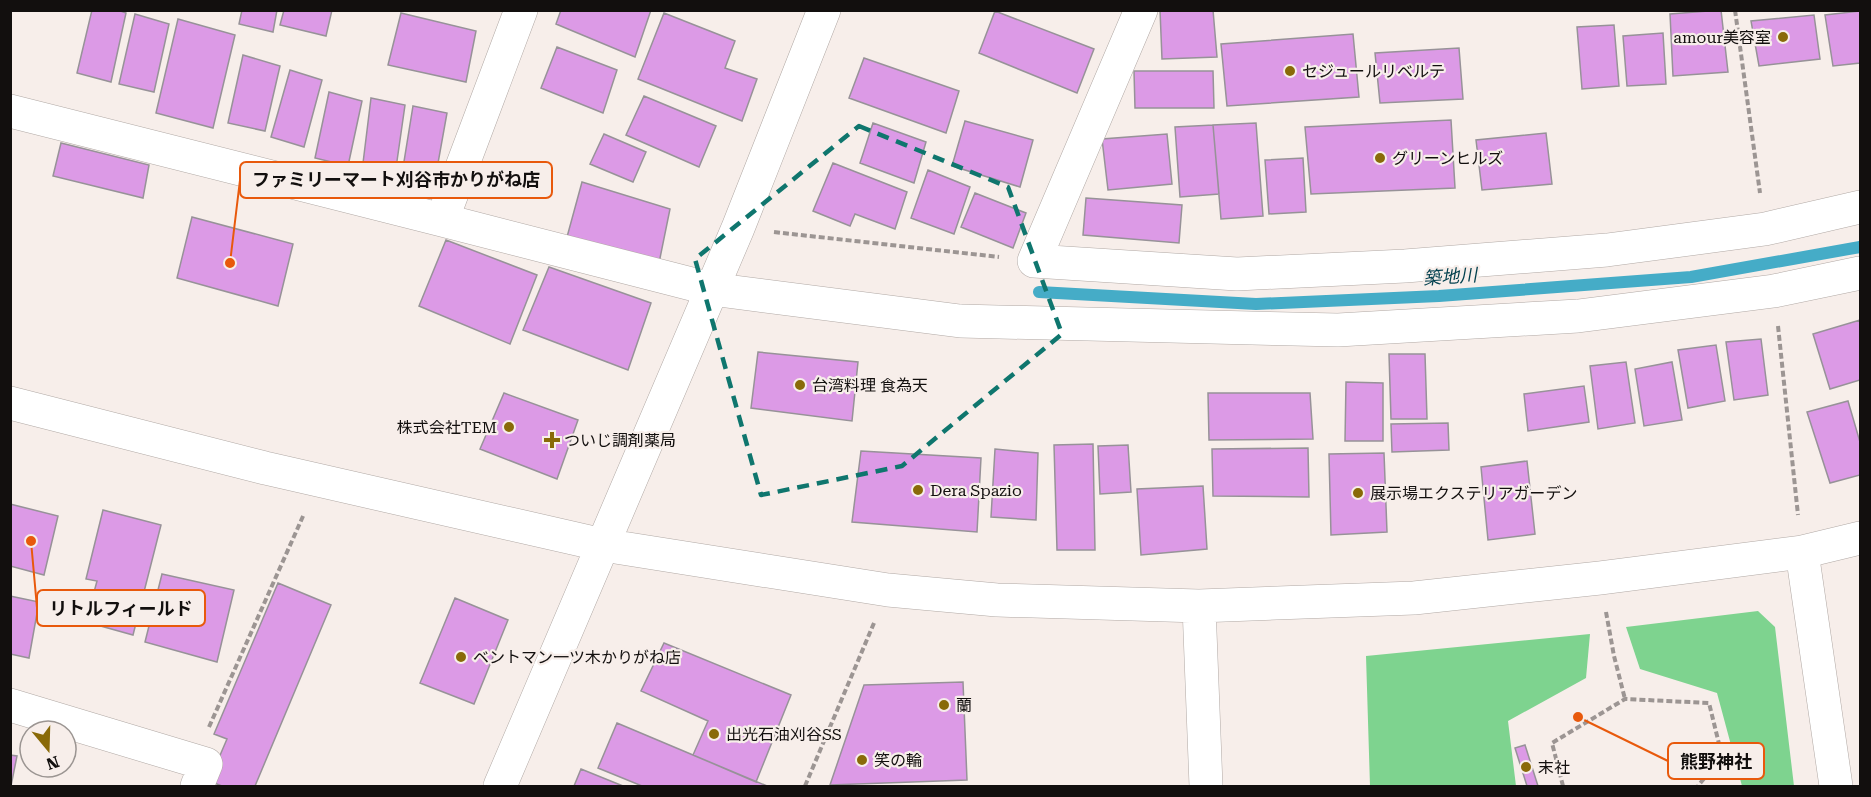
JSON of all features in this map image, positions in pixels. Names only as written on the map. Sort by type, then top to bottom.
[{"type":"street","points":[[442,220],[521,10]]},
{"type":"street","points":[[500,786],[738,228],[824,10]]},
{"type":"street","points":[[1141,10],[1034,261],[1237,274],[1405,266],[1607,250],[1765,229],[1860,207]]},
{"type":"street","points":[[10,111],[711,289],[960,321],[1338,330],[1578,316],[1774,291],[1860,273]]},
{"type":"street","points":[[10,403],[320,480],[603,545],[888,590],[997,600],[1199,606],[1414,598],[1599,578],[1802,552],[1860,538]]},
{"type":"street","points":[[1802,552],[1836,786]]},
{"type":"street","points":[[1199,606],[1206,786]]},
{"type":"street","points":[[10,705],[196,773]]},
{"type":"path","points":[[1735,10],[1765,229]]},
{"type":"path","points":[[738,228],[1034,261]]},
{"type":"path","points":[[1774,291],[1802,552]]},
{"type":"path","points":[[196,773],[320,480]]},
{"type":"path","points":[[805,786],[888,590]]},
{"type":"path","points":[[1607,616],[1625,699]]},
{"type":"path","points":[[1563,786],[1552,743],[1625,699],[1709,703],[1722,756],[1698,786]]},
{"type":"highlighted area","points":[[859,126],[1008,187],[1062,334],[902,466],[761,495],[695,259]]},
{"type":"green space","points":[[1758,611],[1775,627],[1794,786],[1742,786],[1717,693],[1640,669],[1626,627]]},
{"type":"green space","points":[[1590,634],[1586,678],[1508,721],[1516,786],[1370,786],[1366,656]]},
{"type":"building","points":[[92,10],[118,10],[126,13],[111,82],[77,73]]},
{"type":"building","points":[[242,10],[277,10],[273,32],[239,24]]},
{"type":"building","points":[[284,10],[332,10],[326,36],[280,25]]},
{"type":"building","points":[[561,10],[651,10],[635,57],[556,24]]},
{"type":"building","points":[[1160,10],[1213,10],[1217,57],[1162,59]]},
{"type":"building","points":[[1721,10],[1728,72],[1673,76],[1670,14]]},
{"type":"building","points":[[995,11],[1094,49],[1077,93],[979,53]]},
{"type":"building","points":[[1860,11],[1860,63],[1833,66],[1825,15]]},
{"type":"building","points":[[401,13],[476,31],[466,82],[388,65]]},
{"type":"building","points":[[664,13],[735,41],[725,68],[757,79],[742,121],[638,79]]},
{"type":"building","points":[[135,14],[169,24],[154,92],[119,84]]},
{"type":"building","points":[[1814,15],[1820,59],[1759,66],[1751,21]]},
{"type":"building","points":[[178,19],[235,35],[213,128],[156,113]]},
{"type":"building","points":[[1614,25],[1619,86],[1582,89],[1577,27]]},
{"type":"building","points":[[1663,33],[1666,84],[1627,86],[1623,36]]},
{"type":"building","name":"セジュールリベルテ","points":[[1353,34],[1359,97],[1227,106],[1221,44]]},
{"type":"building","points":[[557,47],[617,70],[603,113],[541,88]]},
{"type":"building","points":[[1459,48],[1463,99],[1380,103],[1375,53]]},
{"type":"building","points":[[243,55],[280,66],[265,131],[228,123]]},
{"type":"building","points":[[864,58],[959,91],[946,133],[849,98]]},
{"type":"building","points":[[290,70],[322,80],[304,147],[271,137]]},
{"type":"building","points":[[1134,71],[1213,71],[1214,108],[1135,108]]},
{"type":"building","points":[[329,92],[362,101],[348,166],[315,158]]},
{"type":"building","points":[[644,96],[716,126],[699,167],[626,135]]},
{"type":"building","points":[[371,98],[405,105],[396,168],[363,163]]},
{"type":"building","points":[[413,106],[447,113],[435,180],[402,174]]},
{"type":"building","name":"グリーンヒルズ","points":[[1451,120],[1455,188],[1311,194],[1305,127]]},
{"type":"building","points":[[965,121],[1033,140],[1020,187],[952,166]]},
{"type":"building","points":[[873,123],[926,142],[914,183],[860,163]]},
{"type":"building","points":[[1256,123],[1263,216],[1221,219],[1213,125]]},
{"type":"building","points":[[1213,125],[1219,194],[1180,197],[1175,127]]},
{"type":"building","points":[[1546,133],[1552,184],[1482,190],[1476,140]]},
{"type":"building","points":[[604,134],[646,152],[633,182],[590,164]]},
{"type":"building","points":[[1167,134],[1172,184],[1108,190],[1102,139]]},
{"type":"building","points":[[61,143],[149,165],[143,198],[53,176]]},
{"type":"building","points":[[1303,158],[1306,212],[1269,214],[1265,160]]},
{"type":"building","points":[[833,163],[907,192],[895,229],[855,214],[850,226],[813,211]]},
{"type":"building","points":[[928,170],[970,187],[954,234],[911,218]]},
{"type":"building","points":[[582,182],[670,209],[659,263],[567,237]]},
{"type":"building","points":[[975,193],[1026,213],[1013,248],[961,227]]},
{"type":"building","points":[[1086,198],[1182,205],[1179,243],[1083,235]]},
{"type":"building","points":[[192,217],[293,244],[278,306],[177,278]]},
{"type":"building","points":[[446,240],[537,275],[510,344],[419,306]]},
{"type":"building","points":[[549,267],[651,303],[628,370],[523,330]]},
{"type":"building","points":[[1860,320],[1860,380],[1830,389],[1813,334]]},
{"type":"building","points":[[1761,339],[1768,395],[1734,400],[1726,342]]},
{"type":"building","points":[[1716,345],[1725,401],[1688,408],[1678,350]]},
{"type":"building","points":[[758,352],[858,362],[852,421],[751,408]]},
{"type":"building","points":[[1389,354],[1425,354],[1427,419],[1391,419]]},
{"type":"building","points":[[1626,362],[1635,423],[1598,429],[1590,366]]},
{"type":"building","points":[[1672,362],[1682,420],[1644,426],[1635,369]]},
{"type":"building","points":[[1346,382],[1383,383],[1383,441],[1345,441]]},
{"type":"building","points":[[1584,386],[1589,422],[1528,431],[1524,394]]},
{"type":"building","points":[[504,393],[578,420],[557,479],[480,449]]},
{"type":"building","points":[[1208,393],[1310,393],[1313,439],[1209,440]]},
{"type":"building","points":[[1848,401],[1860,442],[1860,475],[1830,483],[1807,412]]},
{"type":"building","points":[[1448,423],[1449,450],[1392,452],[1391,424]]},
{"type":"building","points":[[1093,444],[1095,550],[1057,550],[1054,445]]},
{"type":"building","points":[[1128,445],[1131,492],[1100,494],[1098,446]]},
{"type":"building","points":[[1308,448],[1309,497],[1213,496],[1212,449]]},
{"type":"building","points":[[995,449],[1038,453],[1036,520],[991,517]]},
{"type":"building","name":"Dera Spazio","points":[[861,451],[981,458],[977,532],[852,522]]},
{"type":"building","name":"展示場エクステリアガーデン","points":[[1384,453],[1387,532],[1331,535],[1329,454]]},
{"type":"building","points":[[1527,461],[1535,534],[1488,540],[1481,467]]},
{"type":"building","points":[[1203,486],[1207,549],[1141,555],[1137,489]]},
{"type":"building","points":[[10,504],[58,516],[44,575],[10,566]]},
{"type":"building","points":[[103,510],[161,525],[133,635],[86,622],[97,581],[86,579]]},
{"type":"building","points":[[162,574],[234,590],[217,662],[145,642]]},
{"type":"building","points":[[278,583],[331,605],[255,786],[222,786],[209,781],[227,739],[214,734]]},
{"type":"building","points":[[10,596],[39,602],[29,658],[10,654]]},
{"type":"building","points":[[455,598],[508,620],[474,704],[420,683]]},
{"type":"building","points":[[664,643],[791,695],[756,782],[693,755],[708,721],[641,691]]},
{"type":"building","points":[[963,682],[967,780],[830,785],[864,685]]},
{"type":"building","points":[[617,723],[767,786],[642,786],[598,768]]},
{"type":"building","name":"末社","points":[[1525,745],[1538,786],[1527,786],[1515,748]]},
{"type":"building","points":[[10,755],[17,756],[11,786],[10,786]]},
{"type":"building","points":[[581,769],[623,786],[574,786]]},
{"type":"waterway","name":"築地川","points":[[1039,292],[1256,304],[1439,296],[1691,277],[1860,247]]},
{"type":"place","name":"amour美容室","points":[[1783,37]]},
{"type":"place","name":"セジュールリベルテ","points":[[1290,71]]},
{"type":"place","name":"グリーンヒルズ","points":[[1380,158]]},
{"type":"place","name":"ファミリーマート刈谷市かりがね店","points":[[230,263]]},
{"type":"place","name":"台湾料理 食為天","points":[[800,385]]},
{"type":"place","name":"株式会社TEM","points":[[509,427]]},
{"type":"place","name":"ついじ調剤薬局","points":[[552,440]]},
{"type":"place","name":"Dera Spazio","points":[[918,490]]},
{"type":"place","name":"展示場エクステリアガーデン","points":[[1358,493]]},
{"type":"place","name":"リトルフィールド","points":[[31,541]]},
{"type":"place","name":"ベントマン一ツ木かりがね店","points":[[461,657]]},
{"type":"place","name":"蘭","points":[[944,705]]},
{"type":"place","name":"熊野神社","points":[[1578,717]]},
{"type":"place","name":"出光石油刈谷SS","points":[[714,734]]},
{"type":"place","name":"笑の輪","points":[[862,760]]},
{"type":"place","name":"末社","points":[[1526,767]]}]
